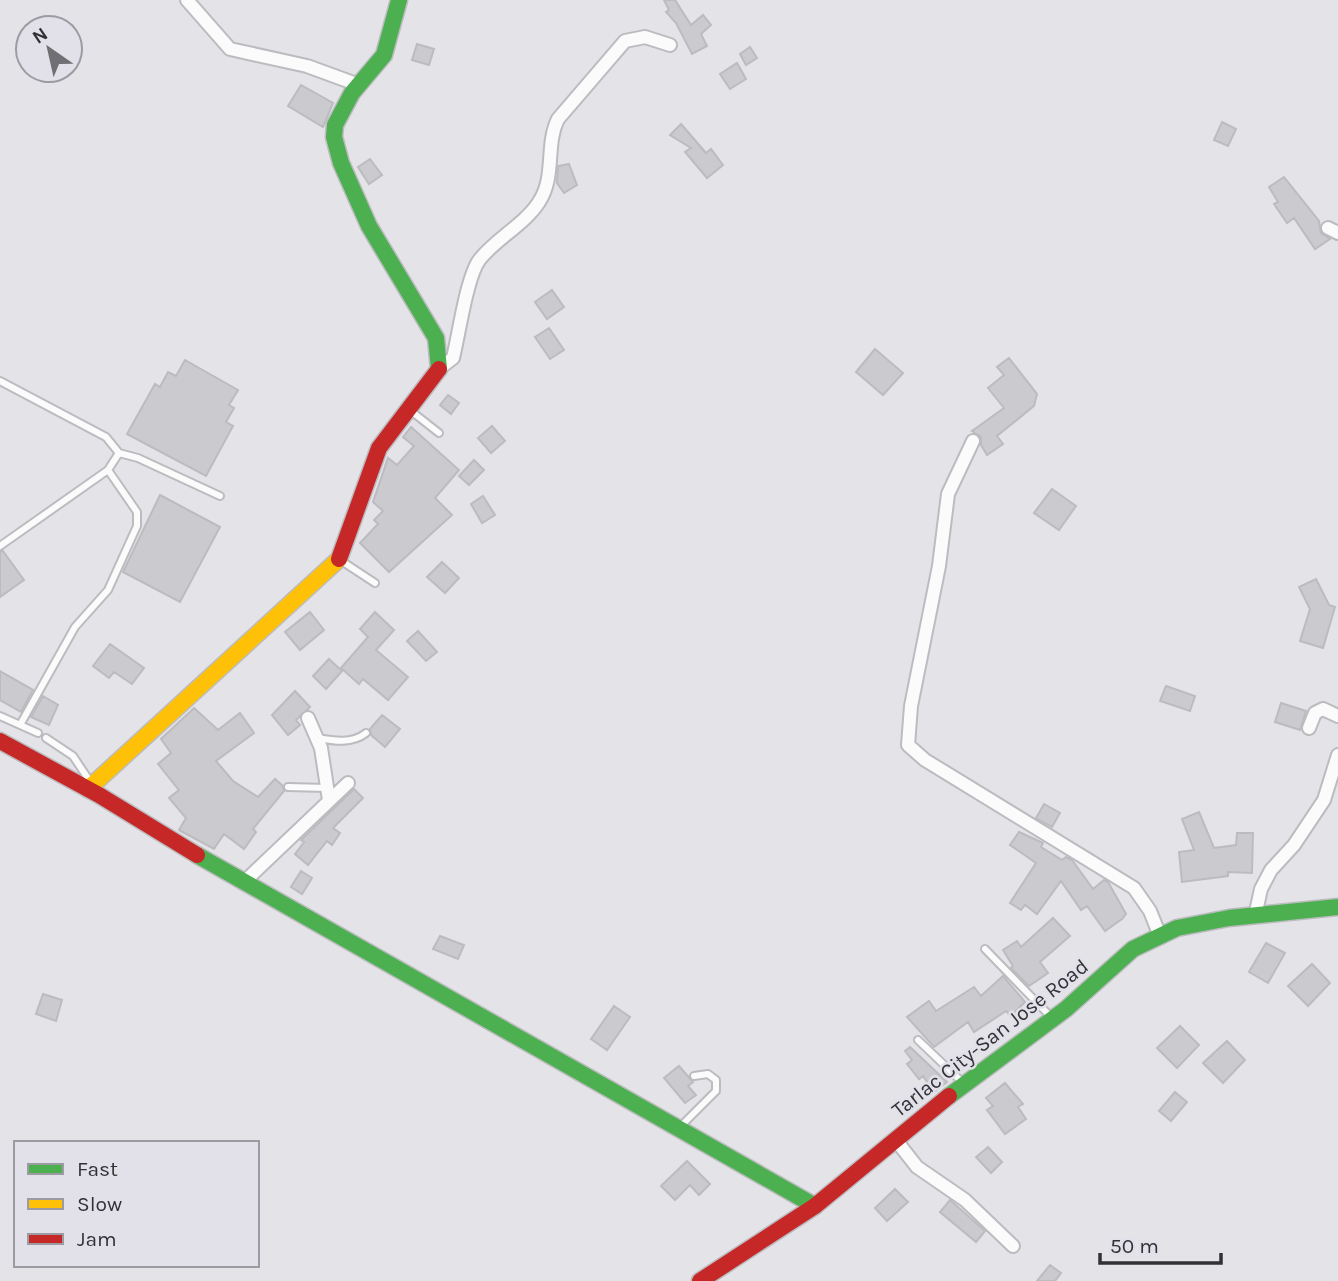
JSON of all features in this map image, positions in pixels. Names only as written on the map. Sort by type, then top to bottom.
[{"type":"street","points":[[187,0],[230,49],[307,66],[359,85]]},
{"type":"street","points":[[399,0],[384,55],[359,85],[335,125],[334,137],[341,163],[369,226],[436,338],[439,368]]},
{"type":"street","points":[[90,787],[339,559],[379,448],[439,368],[453,358],[471,275],[478,261],[538,204],[549,180],[552,132],[558,119],[625,41],[645,37],[670,45]]},
{"type":"street","points":[[973,441],[948,494],[939,566],[911,706],[908,745],[925,760],[1134,888],[1150,911],[1160,936]]},
{"type":"street","points":[[1309,728],[1315,713],[1322,709],[1338,716]]},
{"type":"street","points":[[308,718],[316,737],[328,794]]},
{"type":"street","points":[[0,741],[90,787],[243,883],[450,996],[815,1206]]},
{"type":"street","points":[[1255,916],[1261,890],[1271,870],[1294,845],[1324,800],[1338,755]]},
{"type":"street","points":[[243,883],[328,794],[348,783]]},
{"type":"street","name":"Tarlac City-San Jose Road","points":[[703,1280],[815,1206],[895,1139],[1052,1018],[1133,949],[1177,928],[1338,907]]},
{"type":"street","points":[[895,1139],[918,1167],[965,1200],[1013,1246]]},
{"type":"lane","points":[[0,381],[106,438],[119,453],[138,457],[220,496]]},
{"type":"lane","points":[[410,410],[439,433]]},
{"type":"lane","points":[[0,546],[108,470],[119,453]]},
{"type":"lane","points":[[20,725],[75,627],[108,590],[137,526],[137,512],[108,470]]},
{"type":"lane","points":[[339,559],[375,583]]},
{"type":"lane","points":[[0,716],[38,733]]},
{"type":"lane","points":[[316,737],[338,741],[360,737],[366,733]]},
{"type":"lane","points":[[46,738],[73,756],[90,787]]},
{"type":"lane","points":[[288,787],[328,794]]},
{"type":"lane","points":[[985,949],[1052,1018]]},
{"type":"lane","points":[[918,1040],[964,1085]]},
{"type":"lane","points":[[678,1128],[716,1091],[716,1080],[708,1074],[694,1076]]},
{"type":"building","points":[[664,0],[675,0],[691,25],[703,15],[711,25],[701,34],[707,46],[692,54],[676,23],[666,12],[669,10]]},
{"type":"building","points":[[417,44],[434,49],[429,65],[412,60]]},
{"type":"building","points":[[750,47],[757,58],[746,65],[740,54]]},
{"type":"building","points":[[737,63],[746,79],[730,89],[720,74]]},
{"type":"building","points":[[301,85],[333,103],[323,127],[288,106]]},
{"type":"building","points":[[1222,122],[1236,129],[1228,146],[1214,140]]},
{"type":"building","points":[[681,124],[706,153],[711,149],[723,165],[707,178],[685,152],[691,148],[670,135]]},
{"type":"building","points":[[370,159],[382,175],[369,184],[358,167]]},
{"type":"building","points":[[569,164],[577,185],[564,193],[557,183],[558,166]]},
{"type":"building","points":[[1284,177],[1319,221],[1321,233],[1330,239],[1315,249],[1294,218],[1287,223],[1274,204],[1278,202],[1269,187]]},
{"type":"building","points":[[552,290],[564,307],[547,319],[535,302]]},
{"type":"building","points":[[549,328],[564,350],[550,359],[535,337]]},
{"type":"building","points":[[875,349],[903,373],[883,395],[856,372]]},
{"type":"building","points":[[1009,358],[1037,394],[1034,406],[997,436],[1003,444],[987,455],[981,445],[981,437],[972,431],[1004,408],[988,388],[1004,375],[997,367]]},
{"type":"building","points":[[185,360],[238,390],[229,405],[234,408],[226,422],[233,426],[206,476],[127,434],[155,384],[160,387],[168,372],[176,376]]},
{"type":"building","points":[[448,395],[459,403],[451,414],[440,405]]},
{"type":"building","points":[[492,426],[505,441],[491,453],[478,438]]},
{"type":"building","points":[[411,427],[459,470],[435,498],[452,515],[389,572],[360,543],[378,524],[374,520],[383,511],[373,502],[388,458],[397,465],[414,446],[403,437]]},
{"type":"building","points":[[474,460],[484,470],[469,485],[459,476]]},
{"type":"building","points":[[1052,489],[1076,506],[1059,530],[1034,513]]},
{"type":"building","points":[[160,495],[220,527],[180,602],[123,572]]},
{"type":"building","points":[[483,496],[495,515],[482,523],[471,504]]},
{"type":"building","points":[[3,551],[24,580],[0,597],[0,552]]},
{"type":"building","points":[[442,562],[459,578],[445,593],[427,577]]},
{"type":"building","points":[[1316,579],[1329,605],[1335,607],[1323,648],[1300,641],[1310,609],[1299,587]]},
{"type":"building","points":[[310,612],[324,630],[300,650],[285,632]]},
{"type":"building","points":[[375,612],[394,630],[376,650],[408,677],[388,700],[363,679],[359,684],[341,668],[368,637],[360,629]]},
{"type":"building","points":[[418,631],[437,652],[426,661],[407,641]]},
{"type":"building","points":[[110,644],[144,668],[132,684],[114,672],[109,678],[93,666]]},
{"type":"building","points":[[329,659],[342,671],[326,689],[313,676]]},
{"type":"building","points":[[0,671],[33,690],[21,712],[0,700]]},
{"type":"building","points":[[1166,686],[1195,696],[1190,711],[1160,701]]},
{"type":"building","points":[[295,691],[310,707],[296,720],[300,725],[288,735],[272,715]]},
{"type":"building","points":[[43,696],[58,705],[49,725],[31,717]]},
{"type":"building","points":[[1281,703],[1306,711],[1300,730],[1275,722]]},
{"type":"building","points":[[194,708],[218,730],[240,713],[254,733],[216,761],[233,781],[258,797],[275,779],[283,786],[284,791],[253,829],[256,832],[244,849],[224,834],[214,849],[179,830],[186,818],[169,798],[179,790],[158,764],[171,753],[161,739]]},
{"type":"building","points":[[382,715],[400,729],[385,747],[371,735],[370,729]]},
{"type":"building","points":[[354,789],[363,798],[333,828],[340,833],[332,845],[327,841],[308,865],[295,854],[304,842],[301,840]]},
{"type":"building","points":[[1044,804],[1060,813],[1052,827],[1036,818]]},
{"type":"building","points":[[1199,812],[1214,848],[1236,845],[1237,833],[1253,833],[1252,873],[1228,872],[1228,876],[1182,882],[1179,852],[1194,850],[1182,819]]},
{"type":"building","points":[[1019,832],[1043,843],[1041,847],[1062,860],[1066,857],[1072,860],[1093,889],[1104,880],[1108,882],[1126,914],[1122,919],[1105,931],[1087,906],[1081,910],[1061,881],[1037,914],[1025,905],[1021,910],[1010,903],[1036,863],[1010,845]]},
{"type":"building","points":[[301,871],[312,878],[302,894],[291,887]]},
{"type":"building","points":[[1053,918],[1070,936],[1040,962],[1048,973],[1029,986],[1011,968],[1013,966],[1003,950],[1017,941],[1021,947]]},
{"type":"building","points":[[440,936],[464,945],[458,959],[433,949]]},
{"type":"building","points":[[1266,943],[1285,953],[1268,983],[1249,972]]},
{"type":"building","points":[[1312,964],[1330,983],[1308,1006],[1288,986]]},
{"type":"building","points":[[1003,976],[1025,1002],[1011,1016],[1006,1011],[974,1032],[968,1022],[934,1047],[907,1017],[929,1001],[936,1011],[974,987],[981,996]]},
{"type":"building","points":[[43,994],[62,1000],[56,1021],[36,1014]]},
{"type":"building","points":[[614,1006],[630,1017],[607,1050],[591,1039]]},
{"type":"building","points":[[1180,1026],[1199,1045],[1177,1068],[1157,1048]]},
{"type":"building","points":[[1227,1041],[1245,1060],[1223,1083],[1203,1063]]},
{"type":"building","points":[[910,1047],[947,1082],[934,1092],[923,1076],[919,1079],[907,1064],[912,1060],[905,1051]]},
{"type":"building","points":[[679,1066],[693,1082],[688,1086],[696,1095],[685,1103],[664,1078]]},
{"type":"building","points":[[1005,1083],[1023,1104],[1018,1107],[1026,1119],[1005,1134],[987,1110],[993,1106],[986,1098]]},
{"type":"building","points":[[1175,1092],[1187,1102],[1171,1121],[1159,1111]]},
{"type":"building","points":[[988,1147],[1002,1162],[991,1173],[976,1157]]},
{"type":"building","points":[[687,1161],[710,1184],[699,1195],[690,1185],[675,1200],[661,1186]]},
{"type":"building","points":[[895,1189],[908,1202],[887,1221],[875,1208]]},
{"type":"building","points":[[950,1200],[985,1231],[976,1242],[940,1212]]},
{"type":"building","points":[[1050,1265],[1061,1273],[1055,1281],[1037,1281]]},
{"type":"traffic: fast","points":[[399,0],[384,55],[352,93],[335,125],[334,137],[341,163],[369,226],[436,338],[439,369]]},
{"type":"traffic: fast","points":[[197,855],[815,1206]]},
{"type":"traffic: fast","points":[[949,1096],[1066,1009],[1133,949],[1177,928],[1229,918],[1338,907]]},
{"type":"traffic: slow","points":[[88,789],[339,559]]},
{"type":"traffic: jam","points":[[339,559],[379,448],[439,369]]},
{"type":"traffic: jam","points":[[0,741],[99,795],[197,855]]},
{"type":"traffic: jam","points":[[700,1281],[815,1206],[949,1096]]}]
